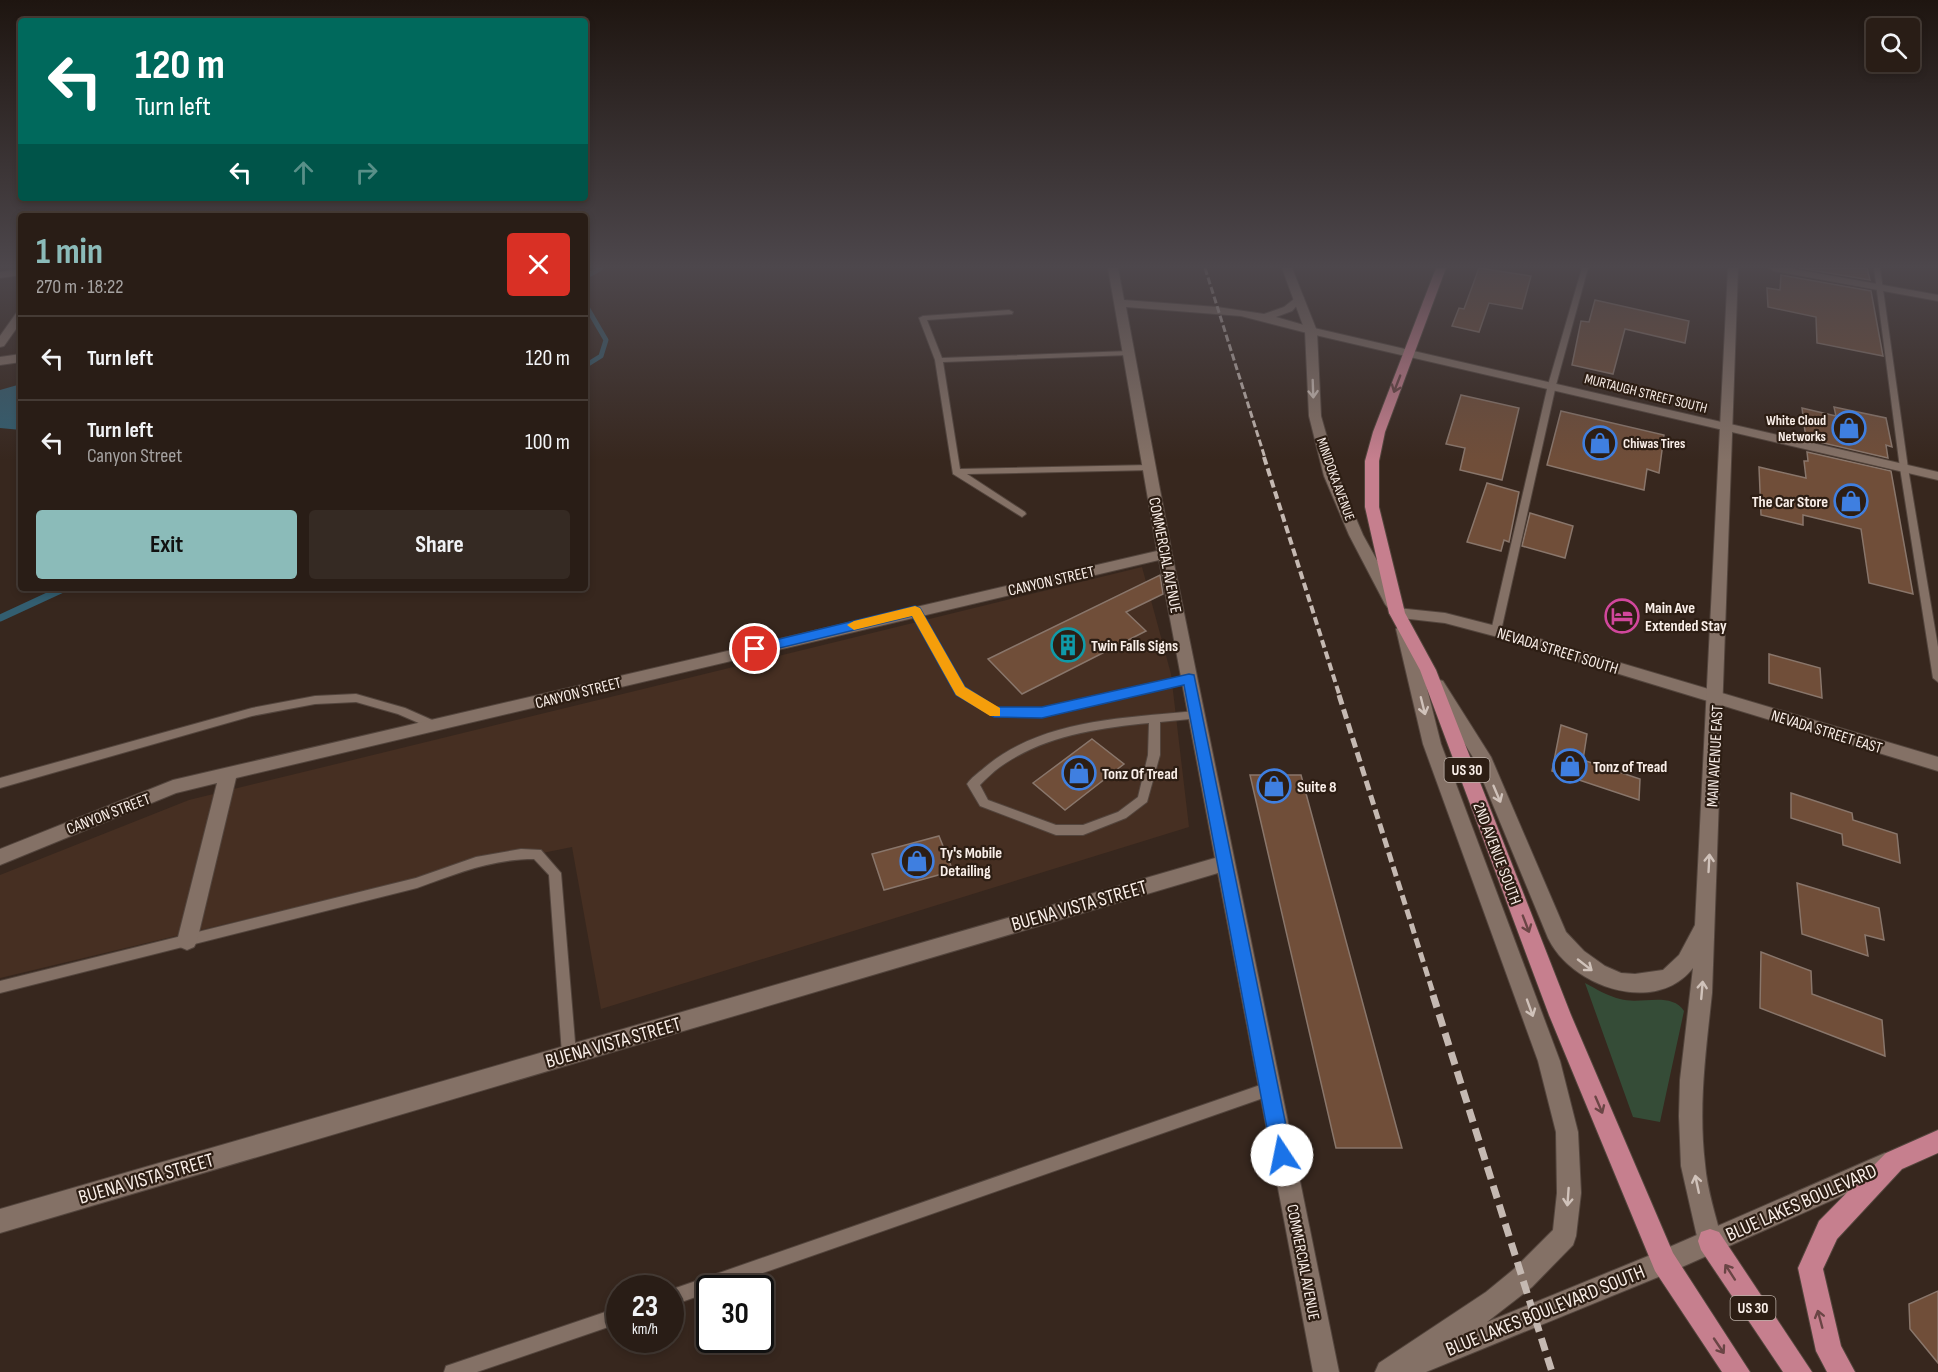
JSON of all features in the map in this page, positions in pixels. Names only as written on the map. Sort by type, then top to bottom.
[{"type":"main road","name":"2ND AVENUE SOUTH","points":[[1416,332],[1379,432],[1372,461],[1372,507],[1400,621],[1428,670],[1560,1015],[1664,1262]]},
{"type":"main road","name":"BLUE LAKES BOULEVARD","points":[[1894,1161],[1936,1145]]},
{"type":"main road","points":[[1842,1372],[1829,1351],[1810,1268],[1828,1230],[1894,1161]]},
{"type":"main road","name":"US 30","points":[[1710,1241],[1799,1372]]},
{"type":"main road","name":"US 30","points":[[1664,1262],[1737,1372]]},
{"type":"street","name":"COMMERCIAL AVENUE","points":[[1125,332],[1189,679],[1326,1372]]},
{"type":"street","name":"MINIDOKA AVENUE","points":[[1311,332],[1315,416],[1331,476],[1356,535],[1400,621],[1432,744],[1549,1061],[1567,1132],[1569,1193],[1564,1236],[1523,1278],[1495,1301],[1388,1372]]},
{"type":"street","name":"MURTAUGH STREET SOUTH","points":[[1315,332],[1938,476]]},
{"type":"street","name":"MAIN AVENUE EAST","points":[[1710,1241],[1693,1166],[1690,1116],[1691,1080],[1702,993],[1706,922],[1730,332]]},
{"type":"street","points":[[0,361],[18,358]]},
{"type":"street","name":"CANYON STREET","points":[[0,857],[173,787],[1165,554]]},
{"type":"street","name":"NEVADA STREET SOUTH","points":[[1400,621],[1444,618],[1496,631],[1716,698]]},
{"type":"street","points":[[1428,670],[1482,757],[1558,938],[1581,962],[1597,974],[1624,982],[1639,983],[1662,979],[1670,976],[1682,966],[1706,922]]},
{"type":"street","name":"NEVADA STREET EAST","points":[[1716,698],[1938,764]]},
{"type":"street","points":[[187,941],[228,773]]},
{"type":"street","name":"BUENA VISTA STREET","points":[[0,1221],[1225,863]]},
{"type":"street","name":"BLUE LAKES BOULEVARD","points":[[1664,1262],[1894,1161]]},
{"type":"street","name":"BLUE LAKES BOULEVARD SOUTH","points":[[1394,1372],[1421,1367],[1664,1262]]},
{"type":"lane","points":[[928,332],[939,360],[956,472],[1022,514]]},
{"type":"lane","points":[[1496,631],[1552,385],[1567,332]]},
{"type":"lane","points":[[1886,332],[1904,468],[1938,678]]},
{"type":"lane","points":[[939,360],[1129,353]]},
{"type":"lane","points":[[956,472],[1149,468]]},
{"type":"lane","points":[[915,611],[960,691],[994,712],[1042,712],[1189,679]]},
{"type":"lane","points":[[0,783],[252,712],[315,700],[356,698],[401,711],[435,726]]},
{"type":"lane","points":[[1155,719],[1154,756],[1143,799],[1122,815],[1083,830],[1056,830],[984,803],[973,784],[989,768],[1050,735],[1094,724],[1196,715]]},
{"type":"lane","points":[[0,987],[417,884],[469,862],[510,853],[537,854],[555,873],[569,1054]]},
{"type":"lane","points":[[684,1293],[1269,1089]]},
{"type":"lane","points":[[452,1372],[606,1320]]},
{"type":"shaded area","points":[[1142,567],[1171,674],[1189,827],[601,1009],[572,847],[418,878],[0,978],[0,875],[189,800]]},
{"type":"green space","points":[[1585,983],[1620,999],[1664,1000],[1678,1005],[1684,1011],[1660,1122],[1633,1117]]},
{"type":"water","points":[[18,385],[18,430],[0,428],[0,390]]},
{"type":"building","points":[[1579,332],[1624,332],[1613,374],[1572,365]]},
{"type":"building","points":[[1638,332],[1687,332],[1685,343]]},
{"type":"building","points":[[1817,332],[1879,332],[1883,356],[1817,343]]},
{"type":"building","points":[[1461,395],[1519,408],[1502,480],[1460,470],[1465,448],[1446,444]]},
{"type":"building","points":[[1834,407],[1886,418],[1892,447],[1886,445],[1888,458],[1806,439],[1802,408],[1836,416]]},
{"type":"building","points":[[1561,411],[1664,435],[1659,473],[1647,469],[1644,490],[1547,465]]},
{"type":"building","points":[[1807,452],[1891,471],[1913,594],[1869,583],[1861,529],[1803,515],[1803,525],[1761,515],[1759,467],[1806,478],[1804,461],[1808,461]]},
{"type":"building","points":[[1487,483],[1519,492],[1509,542],[1504,540],[1501,551],[1467,542]]},
{"type":"building","points":[[1530,513],[1573,526],[1565,558],[1522,546]]},
{"type":"building","name":"Twin Falls Signs","points":[[1160,575],[1163,594],[1126,612],[1146,631],[1022,694],[988,659]]},
{"type":"building","points":[[1769,654],[1820,668],[1822,698],[1769,683]]},
{"type":"building","points":[[1561,725],[1587,734],[1583,760],[1640,779],[1639,800],[1552,771]]},
{"type":"building","points":[[1092,739],[1124,764],[1065,810],[1033,783]]},
{"type":"building","points":[[1250,775],[1301,775],[1402,1148],[1336,1148]]},
{"type":"building","points":[[1791,793],[1852,813],[1853,820],[1897,834],[1900,863],[1843,845],[1842,834],[1791,818]]},
{"type":"building","points":[[939,836],[953,871],[884,890],[872,854]]},
{"type":"building","points":[[1797,883],[1879,908],[1884,940],[1865,935],[1868,956],[1802,934]]},
{"type":"building","points":[[1761,952],[1811,971],[1812,994],[1882,1020],[1885,1056],[1760,1008]]},
{"type":"building","points":[[1938,1291],[1938,1363],[1910,1329],[1909,1304]]},
{"type":"waterway","points":[[588,364],[601,356],[606,340],[601,332]]},
{"type":"waterway","points":[[0,618],[58,591]]},
{"type":"railway","points":[[1225,332],[1265,458]]},
{"type":"railway","points":[[1264,457],[1340,697]]},
{"type":"railway","points":[[1339,695],[1434,996]]},
{"type":"railway","points":[[1433,995],[1552,1372]]},
{"type":"slow traffic","points":[[854,625],[915,611],[960,691],[995,712]]},
{"type":"place","name":"White Cloud Networks","points":[[1849,428]]},
{"type":"place","name":"Chiwas Tires","points":[[1600,443]]},
{"type":"place","name":"The Car Store","points":[[1851,501]]},
{"type":"place","name":"Main Ave Extended Stay","points":[[1622,616]]},
{"type":"place","name":"Twin Falls Signs","points":[[1068,645]]},
{"type":"place","name":"Tonz of Tread","points":[[1570,766]]},
{"type":"place","name":"Tonz Of Tread","points":[[1079,773]]},
{"type":"place","name":"Suite 8","points":[[1274,786]]},
{"type":"place","name":"Ty's Mobile Detailing","points":[[917,861]]},
{"type":"route","points":[[755,649],[915,611],[960,691],[994,712],[1042,712],[1189,679],[1282,1155]]}]
